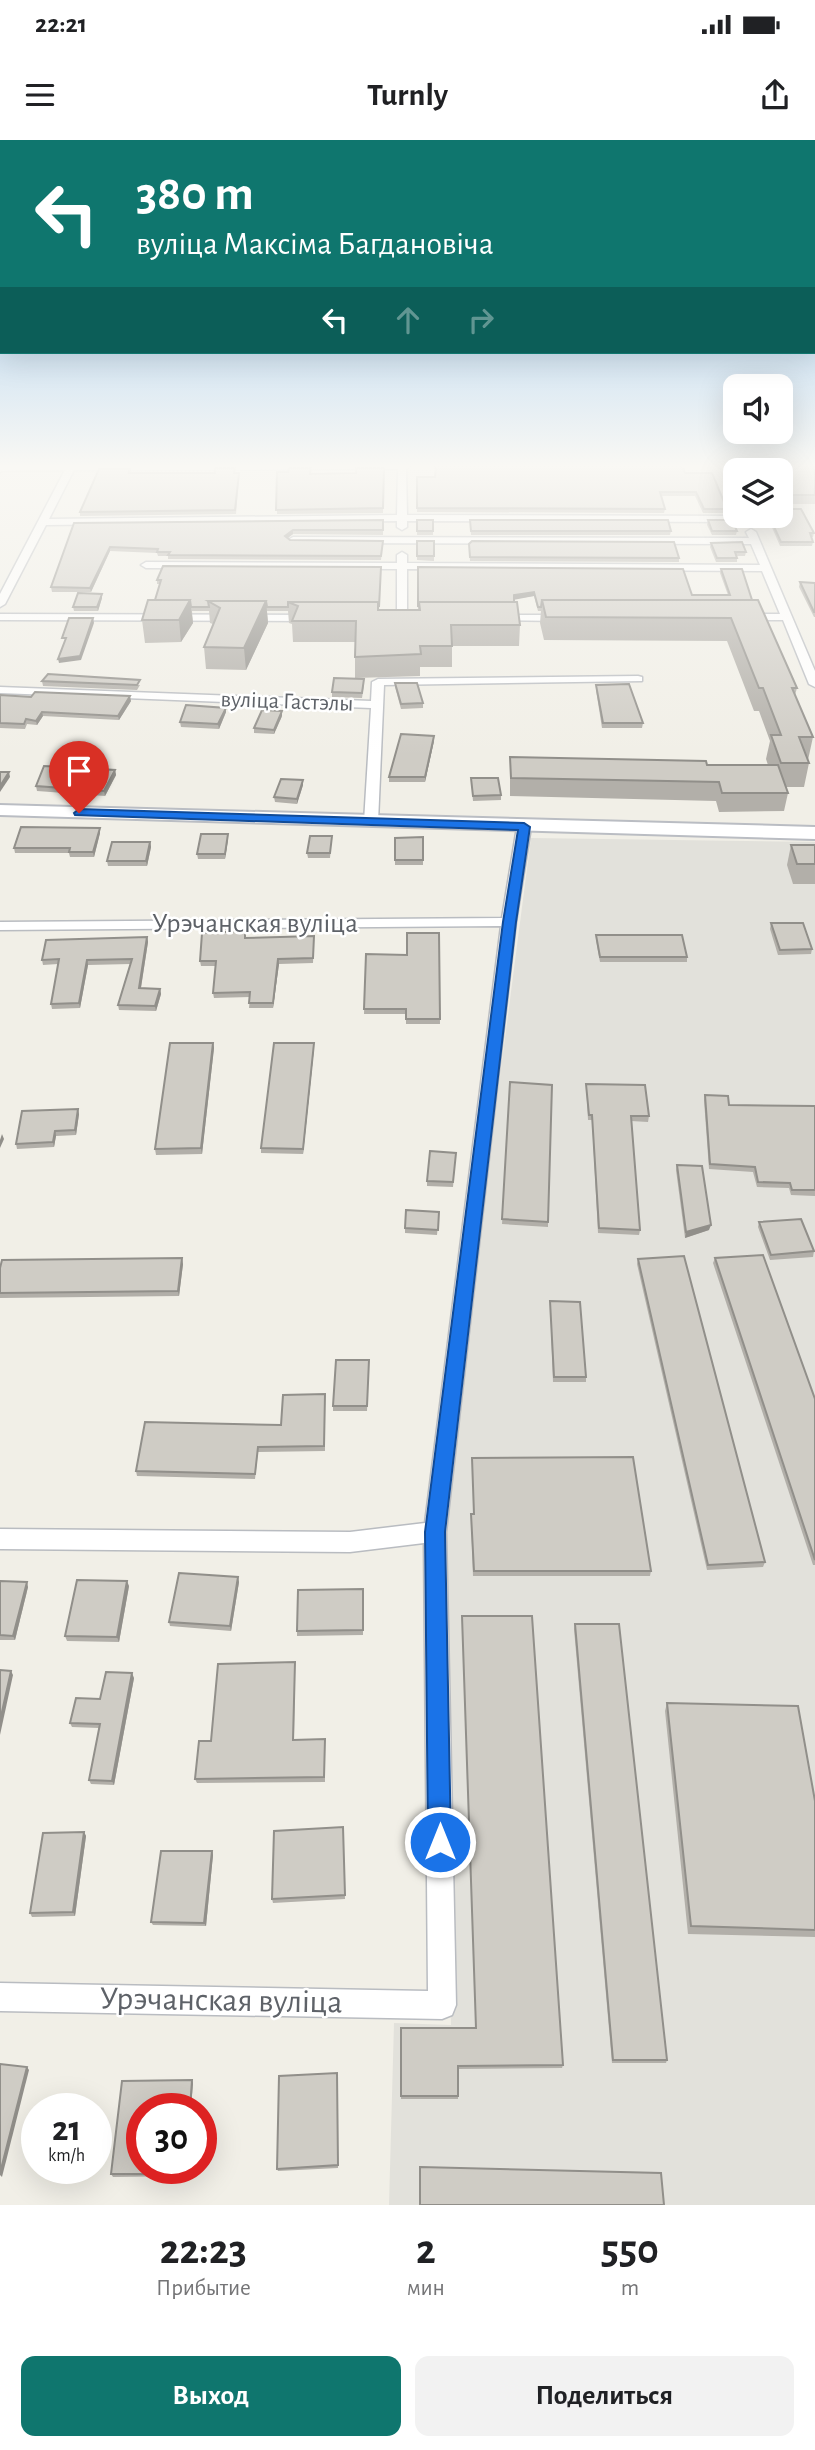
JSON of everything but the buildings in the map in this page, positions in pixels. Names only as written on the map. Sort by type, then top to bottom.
[{"type":"main road","points":[[0,810],[524,827],[815,833]]},
{"type":"street","points":[[0,604],[22,562]]},
{"type":"street","points":[[764,562],[815,684]]},
{"type":"street","points":[[146,565],[766,568]]},
{"type":"street","points":[[402,565],[397,618],[416,618]]},
{"type":"street","points":[[0,617],[317,618]]},
{"type":"street","points":[[731,617],[787,617]]},
{"type":"street","points":[[484,618],[580,618]]},
{"type":"street","name":"вуліца Гастэлы","points":[[0,690],[375,705],[378,682],[638,679]]},
{"type":"street","points":[[370,822],[375,705]]},
{"type":"street","points":[[0,1539],[351,1542],[435,1532],[509,922],[524,827]]},
{"type":"street","name":"Урэчанская вуліца","points":[[0,926],[509,922]]},
{"type":"street","name":"Урэчанская вуліца","points":[[0,1997],[442,2005],[435,1532]]},
{"type":"shaded area","points":[[531,838],[815,842],[815,2205],[389,2205],[394,2023],[451,2025],[444,1507]]},
{"type":"route","points":[[79,813],[524,827],[509,922],[435,1532],[440,1842]]}]
